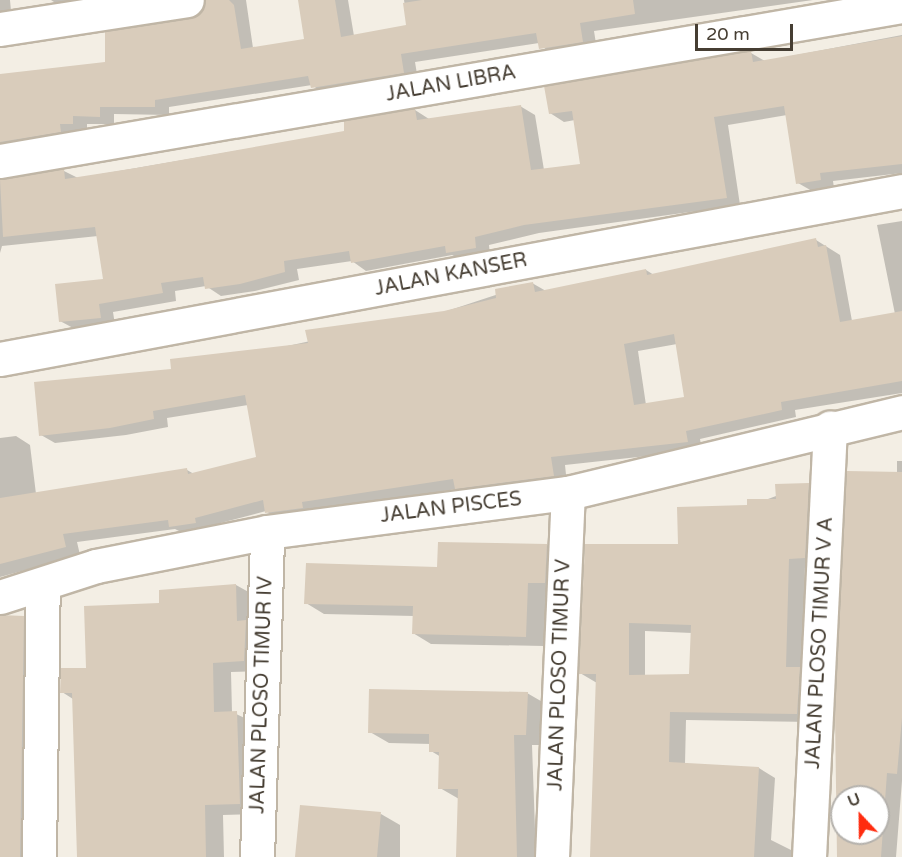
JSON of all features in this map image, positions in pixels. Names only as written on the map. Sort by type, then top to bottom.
[{"type":"street","points":[[0,29],[187,0]]},
{"type":"street","name":"JALAN LIBRA","points":[[0,161],[902,6]]},
{"type":"street","name":"JALAN KANSER","points":[[0,359],[902,191]]},
{"type":"street","name":"JALAN PISCES","points":[[0,597],[96,566],[267,532],[568,493],[902,412]]},
{"type":"street","name":"JALAN PLOSO TIMUR V A","points":[[809,857],[830,428]]},
{"type":"street","name":"JALAN PLOSO TIMUR V","points":[[552,857],[568,493]]},
{"type":"street","name":"JALAN PLOSO TIMUR IV","points":[[257,857],[267,532]]},
{"type":"street","points":[[39,857],[43,585]]},
{"type":"building","points":[[205,0],[229,0],[234,5],[241,49],[304,39],[298,0],[335,0],[341,37],[406,25],[403,3],[422,0],[633,0],[635,14],[580,23],[583,42],[539,49],[536,33],[401,54],[404,73],[311,88],[308,76],[155,100],[155,107],[100,107],[100,117],[73,116],[73,124],[60,124],[61,132],[0,142],[0,74],[105,62],[105,32],[190,18]]},
{"type":"building","points":[[902,36],[902,164],[820,173],[821,180],[796,184],[784,106],[714,117],[727,198],[524,225],[475,237],[476,248],[446,253],[445,246],[351,263],[349,251],[284,261],[285,272],[240,284],[205,289],[203,277],[161,283],[163,293],[99,304],[101,318],[59,322],[55,284],[103,279],[95,227],[3,237],[0,179],[64,169],[65,179],[136,168],[344,131],[344,121],[415,109],[417,120],[521,105],[531,170],[580,164],[572,111],[549,114],[544,86],[751,51],[753,62]]},
{"type":"building","points":[[816,238],[818,247],[826,245],[840,322],[902,311],[902,381],[781,402],[782,410],[686,431],[688,442],[551,457],[554,476],[455,489],[453,479],[302,502],[303,508],[265,513],[263,500],[195,518],[196,523],[169,527],[168,520],[63,534],[66,547],[0,564],[0,498],[187,468],[188,474],[256,457],[245,395],[153,411],[154,419],[110,428],[39,436],[34,382],[171,369],[170,359],[308,343],[305,330],[444,311],[496,298],[495,289],[533,282],[535,292],[646,269],[647,275]],"holes":[[[674,334],[684,397],[634,405],[624,344]]]},
{"type":"building","points":[[847,471],[902,472],[902,718],[897,774],[887,773],[886,785],[836,785],[835,715]]},
{"type":"building","points":[[809,483],[805,558],[789,559],[786,667],[800,667],[797,714],[670,712],[669,762],[759,767],[754,857],[590,857],[596,674],[579,674],[585,544],[678,544],[677,507],[747,505],[747,499],[776,499],[775,484]],"holes":[[[629,623],[691,625],[689,674],[629,675]]]},
{"type":"building","points":[[438,542],[547,544],[545,583],[528,583],[526,637],[412,634],[413,606],[304,604],[306,563],[437,567]]},
{"type":"building","points":[[236,584],[237,621],[246,620],[244,661],[213,663],[214,712],[237,711],[240,804],[205,805],[206,857],[77,857],[72,693],[60,693],[61,668],[86,668],[84,606],[159,603],[159,590]]},
{"type":"building","points":[[0,615],[24,616],[20,857],[0,857]]},
{"type":"building","points":[[369,689],[528,692],[526,735],[514,735],[517,857],[456,857],[458,789],[438,789],[439,752],[429,752],[429,734],[368,733]]},
{"type":"building","points":[[300,805],[381,812],[377,857],[295,857]]},
{"type":"building","points":[[837,845],[882,845],[881,857],[837,857]]}]
